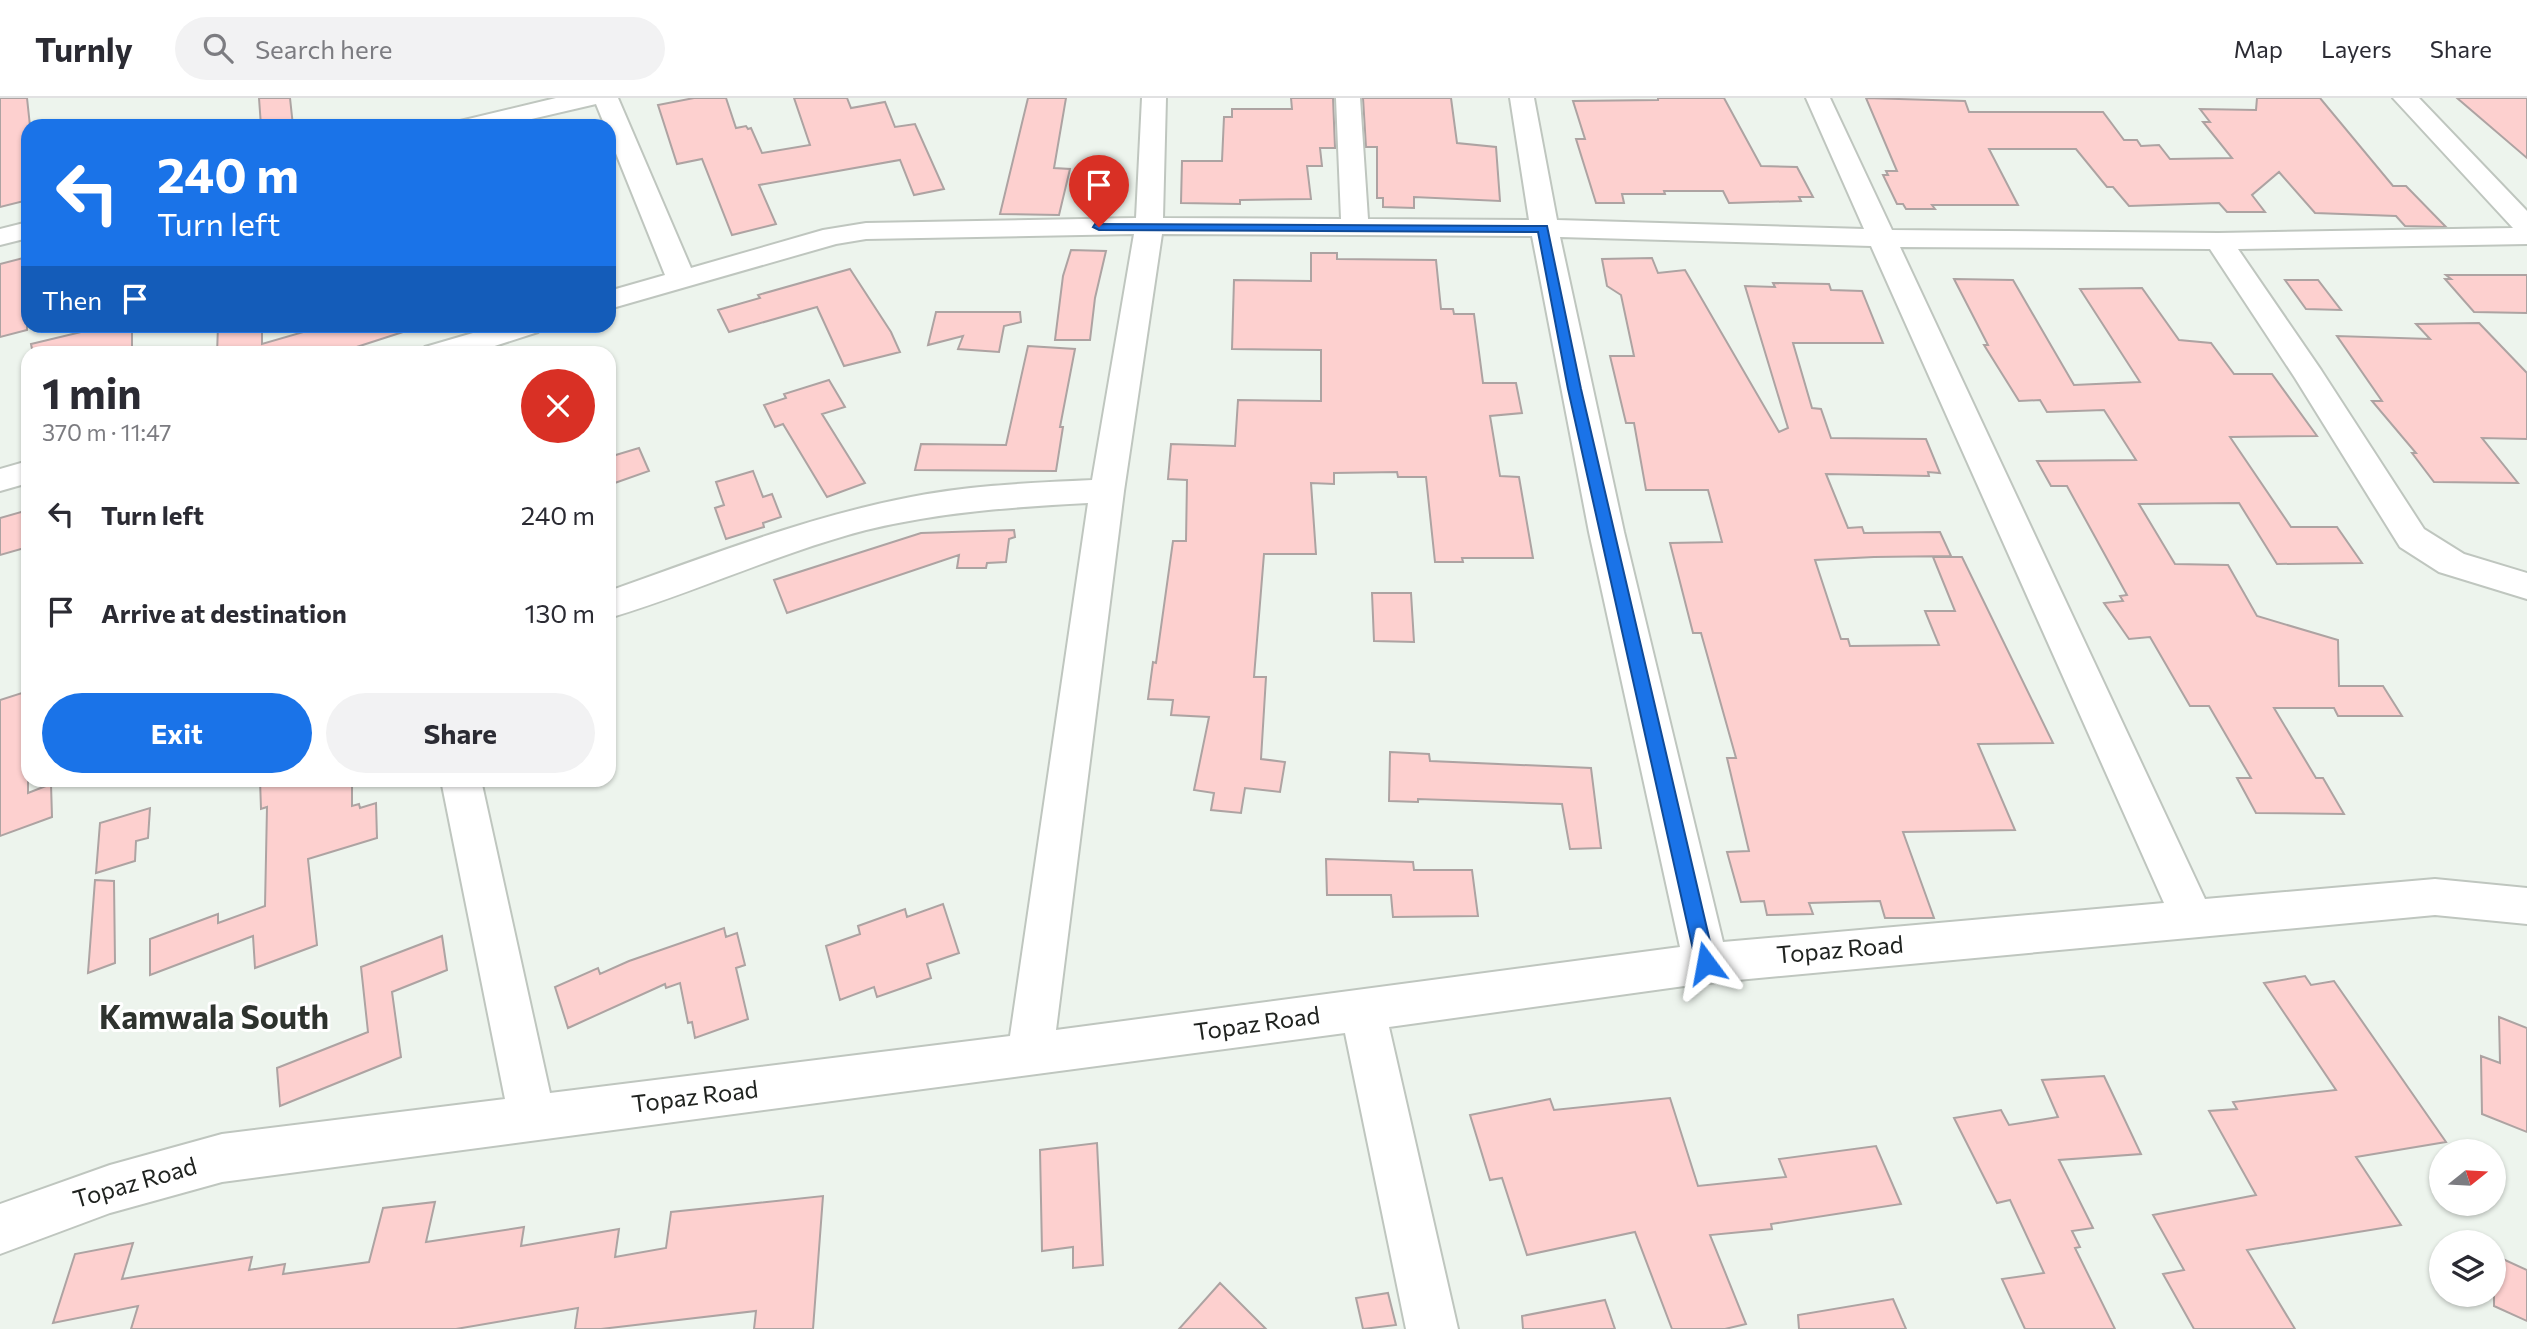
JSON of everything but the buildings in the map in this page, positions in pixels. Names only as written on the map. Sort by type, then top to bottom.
[{"type":"street","points":[[499,119],[588,98]]},
{"type":"street","points":[[606,98],[615,119]]},
{"type":"street","points":[[1030,1055],[1107,491],[1149,226],[1154,98]]},
{"type":"street","points":[[1348,98],[1355,227]]},
{"type":"street","points":[[1522,98],[1543,228],[1574,389],[1706,963]]},
{"type":"street","points":[[1818,98],[2192,918]]},
{"type":"street","points":[[2404,98],[2527,227]]},
{"type":"street","points":[[616,122],[681,278]]},
{"type":"street","points":[[616,298],[796,245],[866,231],[1149,226],[1543,228],[1880,238],[2218,241],[2527,236]]},
{"type":"street","points":[[0,237],[21,232]]},
{"type":"street","points":[[2218,241],[2310,377],[2412,538],[2428,552],[2451,564],[2527,586]]},
{"type":"street","points":[[462,346],[504,333]]},
{"type":"street","points":[[0,480],[21,474]]},
{"type":"street","points":[[616,603],[799,538],[881,515],[955,501],[1107,491]]},
{"type":"street","points":[[461,787],[532,1117]]},
{"type":"street","name":"Topaz Road","points":[[0,1229],[69,1201],[145,1176],[222,1158],[1030,1055],[1706,963],[2435,897],[2527,906]]},
{"type":"street","points":[[1363,1010],[1432,1329]]},
{"type":"district","name":"Kamwala South","points":[[214,1018]]},
{"type":"route","points":[[1099,227],[1543,228],[1574,389],[1706,963]]}]
